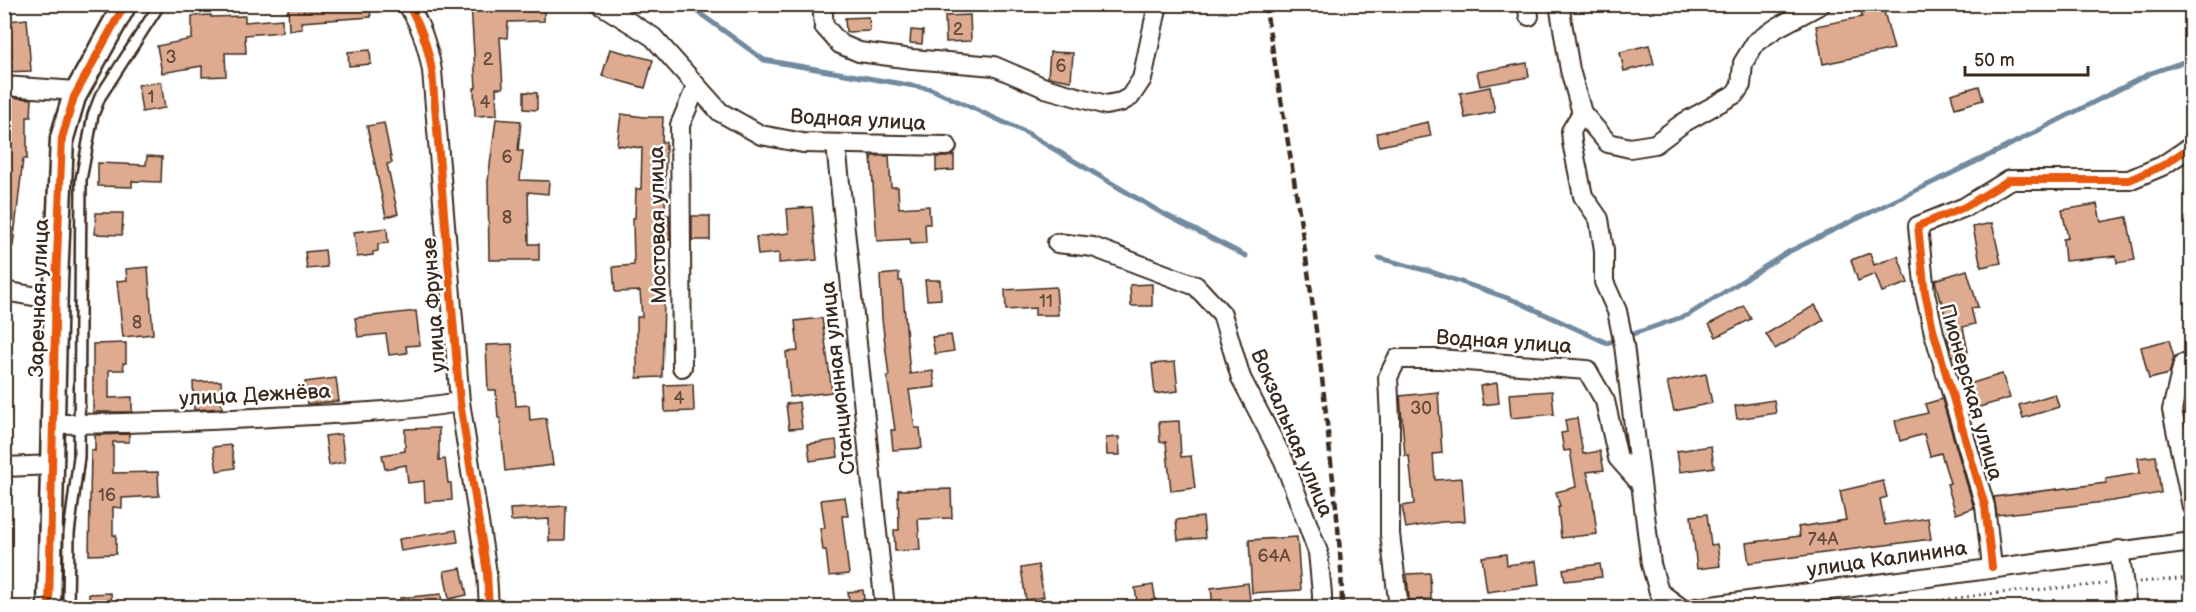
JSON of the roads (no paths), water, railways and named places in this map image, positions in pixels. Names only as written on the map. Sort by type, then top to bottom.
[{"type":"street","name":"Заречная улица","points":[[49,608],[62,138],[77,91],[125,4]]},
{"type":"street","name":"Водная улица","points":[[600,4],[653,37],[720,112],[761,135],[803,143],[836,145],[947,146]]},
{"type":"street","points":[[822,4],[824,26],[840,44],[859,51],[912,59],[994,66],[1045,88],[1081,99],[1113,105],[1130,97],[1142,79],[1158,4]]},
{"type":"street","points":[[1559,4],[1570,70],[1582,113],[1608,143],[1630,148],[1655,144],[1683,123],[1735,94],[1741,86],[1743,63],[1756,42],[1778,27],[1821,4]]},
{"type":"street","name":"улица Фрунзе","points":[[414,9],[427,44],[432,71],[459,402],[487,573],[489,608]]},
{"type":"street","points":[[4,86],[77,91]]},
{"type":"street","name":"Мостовая улица","points":[[682,367],[680,125],[696,87]]},
{"type":"street","points":[[1582,113],[1571,131],[1572,142],[1583,196],[1599,219],[1604,250],[1604,282],[1617,311],[1622,337],[1651,564],[1659,591],[1681,608]]},
{"type":"street","name":"Станционная улица","points":[[836,145],[885,608]]},
{"type":"street","name":"Пионерская улица","points":[[1992,567],[1985,506],[1934,333],[1925,292],[1918,226],[1965,207],[2009,180],[2129,180],[2162,166],[2192,146]]},
{"type":"street","name":"Вокзальная улица","points":[[1057,243],[1093,247],[1196,286],[1222,314],[1241,378],[1284,461],[1318,552],[1323,594],[1322,608]]},
{"type":"street","points":[[4,291],[56,300]]},
{"type":"street","name":"Водная улица","points":[[1399,608],[1390,534],[1388,377],[1397,359],[1439,359],[1587,370],[1605,400],[1618,458],[1640,483]]},
{"type":"street","points":[[2183,364],[2172,410],[2192,507]]},
{"type":"street","name":"улица Дежнёва","points":[[53,424],[326,415],[430,407],[459,402]]},
{"type":"street","points":[[4,466],[54,465]]},
{"type":"street","name":"улица Калинина","points":[[1696,608],[2192,542]]},
{"type":"street","points":[[2119,550],[2127,608]]},
{"type":"lane","points":[[68,608],[69,533],[79,457],[81,180],[93,115],[100,98],[160,5]]},
{"type":"waterway","points":[[687,4],[764,60],[931,89],[1027,133],[1160,212],[1246,256]]},
{"type":"waterway","points":[[1379,258],[1432,272],[1516,301],[1607,343],[1688,315],[1788,252],[1998,151],[2151,73],[2192,59]]},
{"type":"railway","points":[[1265,4],[1302,229],[1317,341],[1338,530],[1342,608]]}]
